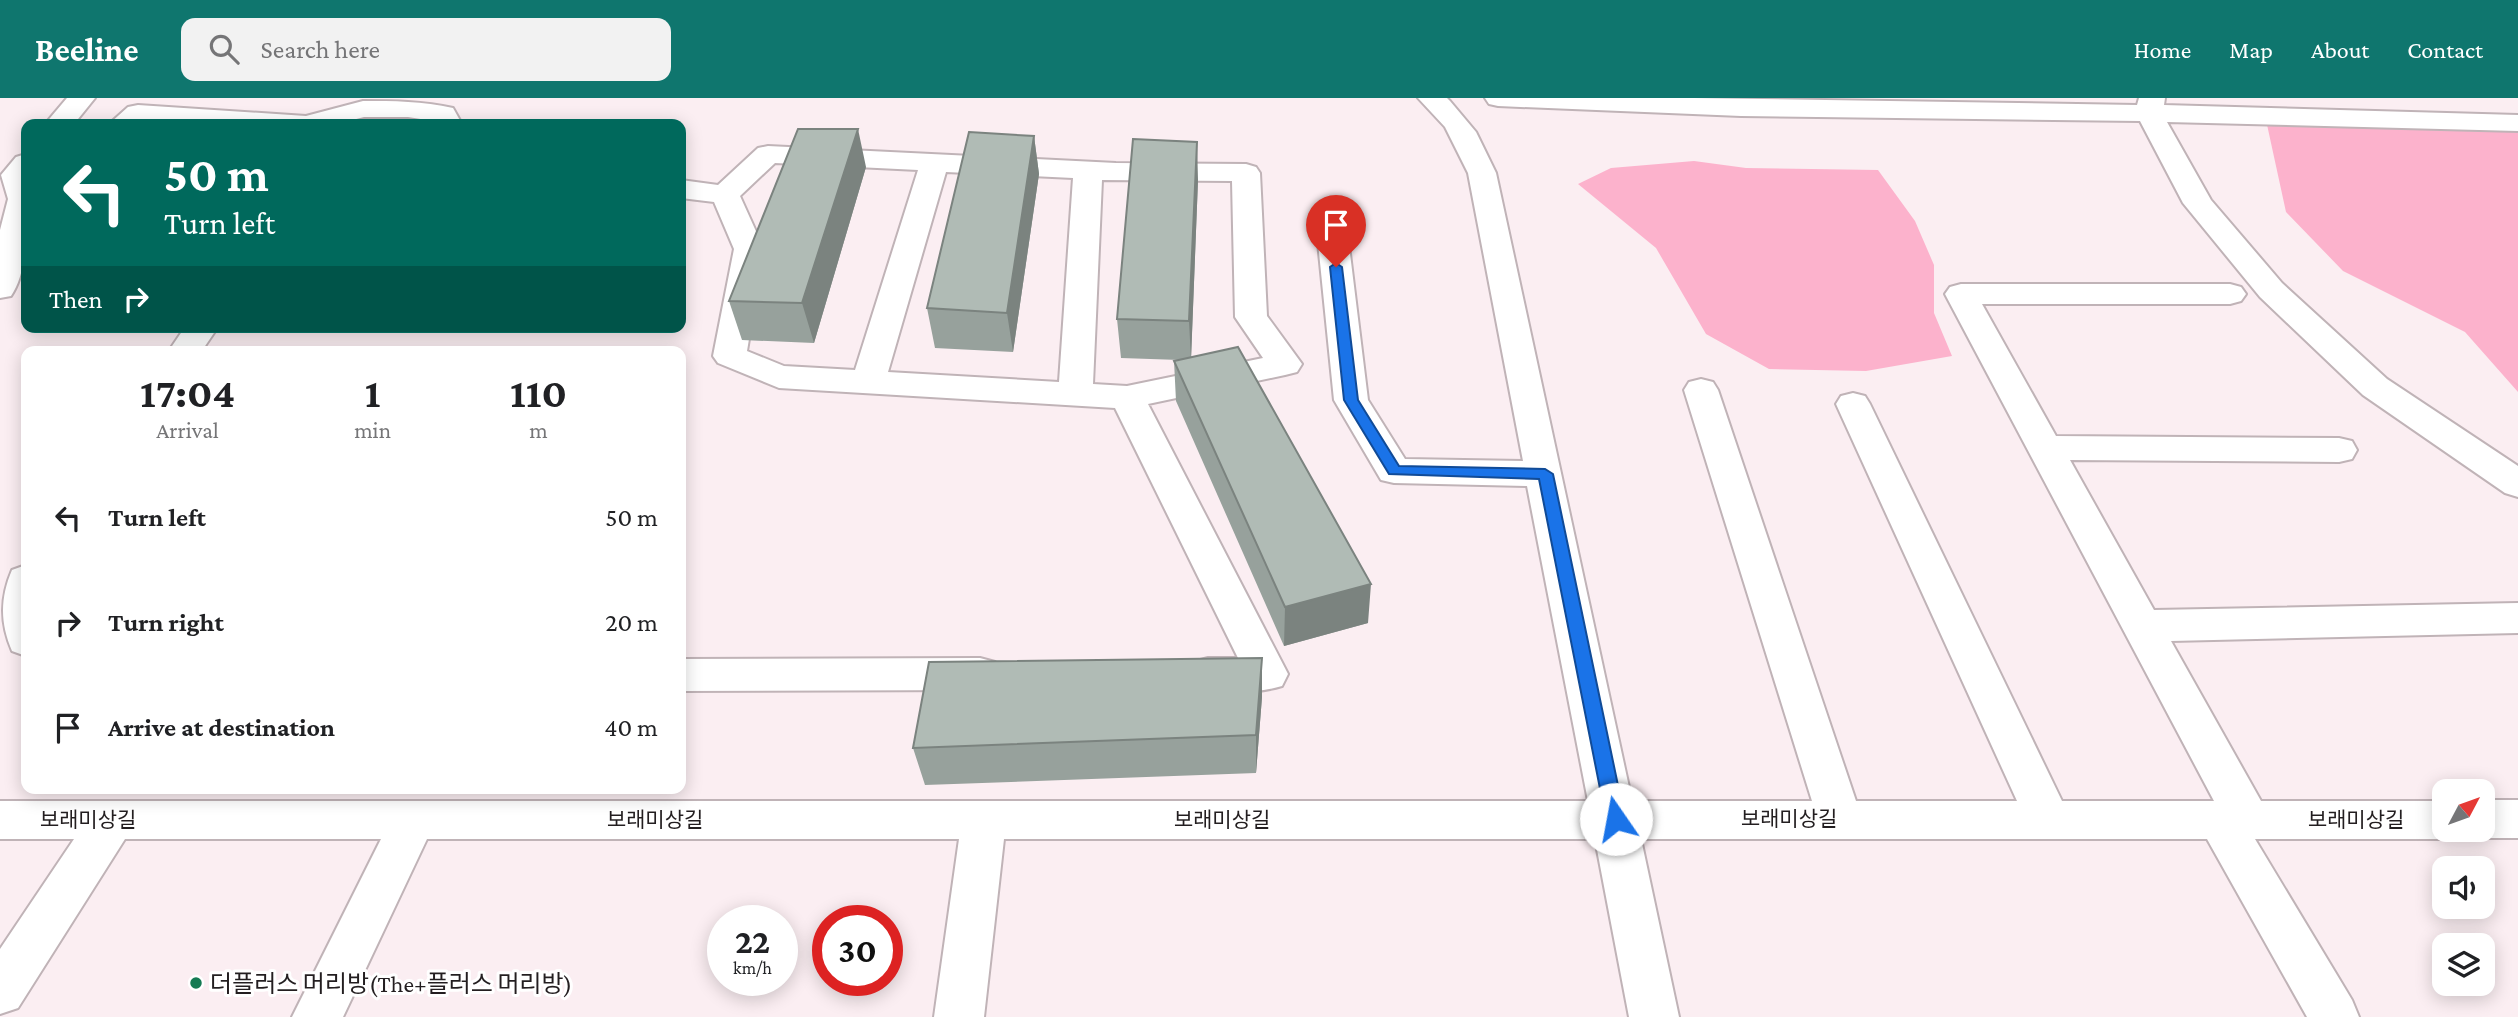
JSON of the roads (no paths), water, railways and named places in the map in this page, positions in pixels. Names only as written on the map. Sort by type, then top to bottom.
[{"type":"street","points":[[64,119],[82,98]]},
{"type":"street","points":[[1431,98],[1451,113],[1482,173],[1616,819],[1654,1017]]},
{"type":"street","points":[[1498,98],[1741,108],[2150,105],[2518,123]]},
{"type":"street","points":[[2150,105],[2198,203],[2271,290],[2375,387],[2518,484]]},
{"type":"street","points":[[326,119],[363,109],[408,108],[443,114],[446,119]]},
{"type":"street","points":[[130,119],[138,113],[230,119]]},
{"type":"street","points":[[768,154],[1088,171],[1246,173],[1251,317],[1285,364],[1127,397],[779,377],[730,356],[749,249],[726,195],[768,154]]},
{"type":"street","points":[[868,382],[934,163]]},
{"type":"street","points":[[21,168],[15,175],[21,189]]},
{"type":"street","points":[[1075,394],[1088,171]]},
{"type":"street","points":[[686,190],[726,195]]},
{"type":"street","points":[[0,289],[21,213]]},
{"type":"street","points":[[1330,214],[1351,400],[1394,471],[1545,474]]},
{"type":"street","points":[[2230,294],[1961,294],[2143,626],[2234,820],[2334,1017]]},
{"type":"street","points":[[1701,390],[1840,819]]},
{"type":"street","points":[[1127,397],[1267,674],[1169,674]]},
{"type":"street","points":[[1853,404],[2048,820]]},
{"type":"street","points":[[2045,448],[2339,450]]},
{"type":"street","points":[[21,592],[13,612],[21,629]]},
{"type":"street","points":[[2143,626],[2518,618]]},
{"type":"street","points":[[686,675],[1016,674]]},
{"type":"street","points":[[317,1017],[390,810]]},
{"type":"street","name":"보래미상길","points":[[0,820],[113,820],[390,810],[984,820],[2432,820]]},
{"type":"street","points":[[2496,820],[2518,819]]},
{"type":"street","points":[[0,991],[113,820]]},
{"type":"street","points":[[959,1017],[984,820]]},
{"type":"place","name":"더플러스 머리방(The+플러스 머리방)","points":[[196,983]]}]
